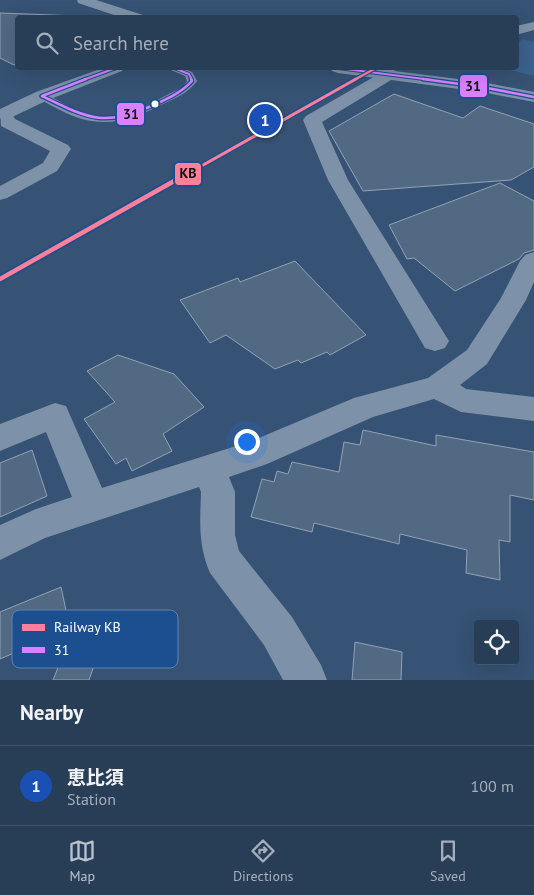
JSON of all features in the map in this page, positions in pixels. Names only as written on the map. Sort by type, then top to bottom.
[{"type":"street","points":[[83,0],[129,15]]},
{"type":"street","points":[[519,30],[534,26]]},
{"type":"street","points":[[0,194],[50,167],[61,149],[7,122],[4,114],[42,96],[111,70]]},
{"type":"street","points":[[355,70],[482,86],[534,96]]},
{"type":"street","points":[[390,74],[312,120],[338,180],[435,340]]},
{"type":"street","points":[[0,543],[36,525],[256,454],[365,407],[437,387],[477,357],[513,300],[529,266],[534,260]]},
{"type":"street","points":[[437,387],[461,400],[534,409]]},
{"type":"street","points":[[0,438],[55,415],[94,506]]},
{"type":"street","points":[[209,469],[218,492],[218,535],[223,560],[278,631],[306,680]]},
{"type":"lane","points":[[42,96],[87,118],[103,121],[121,119],[186,89],[192,81],[189,74],[179,70]]},
{"type":"water","points":[[523,39],[534,42],[534,76],[510,70],[519,70],[519,42]]},
{"type":"building","points":[[0,13],[52,15],[15,15],[15,64],[0,58]]},
{"type":"building","points":[[394,94],[463,118],[480,106],[534,124],[534,167],[511,180],[363,191],[329,131]]},
{"type":"building","points":[[500,183],[534,201],[534,250],[524,253],[519,259],[455,291],[414,258],[407,259],[389,225]]},
{"type":"building","points":[[295,261],[366,335],[330,355],[327,352],[301,363],[298,360],[275,369],[226,335],[210,343],[180,300],[238,278],[240,282]]},
{"type":"building","points":[[118,355],[174,374],[204,407],[163,434],[172,451],[132,471],[126,458],[116,464],[84,419],[115,402],[87,371]]},
{"type":"building","points":[[363,430],[436,446],[436,435],[534,452],[534,500],[510,495],[510,542],[499,540],[500,580],[466,573],[467,550],[400,534],[399,544],[314,523],[312,532],[251,517],[262,479],[274,482],[277,471],[288,474],[292,462],[339,472],[344,442],[360,445]]},
{"type":"building","points":[[32,450],[47,496],[0,517],[0,463]]},
{"type":"building","points":[[61,587],[66,610],[12,610],[12,654],[0,659],[0,612]]},
{"type":"building","points":[[355,642],[402,652],[401,680],[352,680]]},
{"type":"building","points":[[58,668],[93,668],[89,680],[53,680]]},
{"type":"rail line","name":"KB","points":[[0,279],[372,70]]},
{"type":"transit line","name":"31","points":[[42,96],[111,70]]},
{"type":"transit line","name":"31","points":[[42,96],[86,116],[98,119],[123,117],[185,88],[192,81],[189,74],[179,70]]},
{"type":"transit line","name":"31","points":[[353,70],[482,87],[534,97]]},
{"type":"place","name":"恵比須","points":[[265,120]]}]
